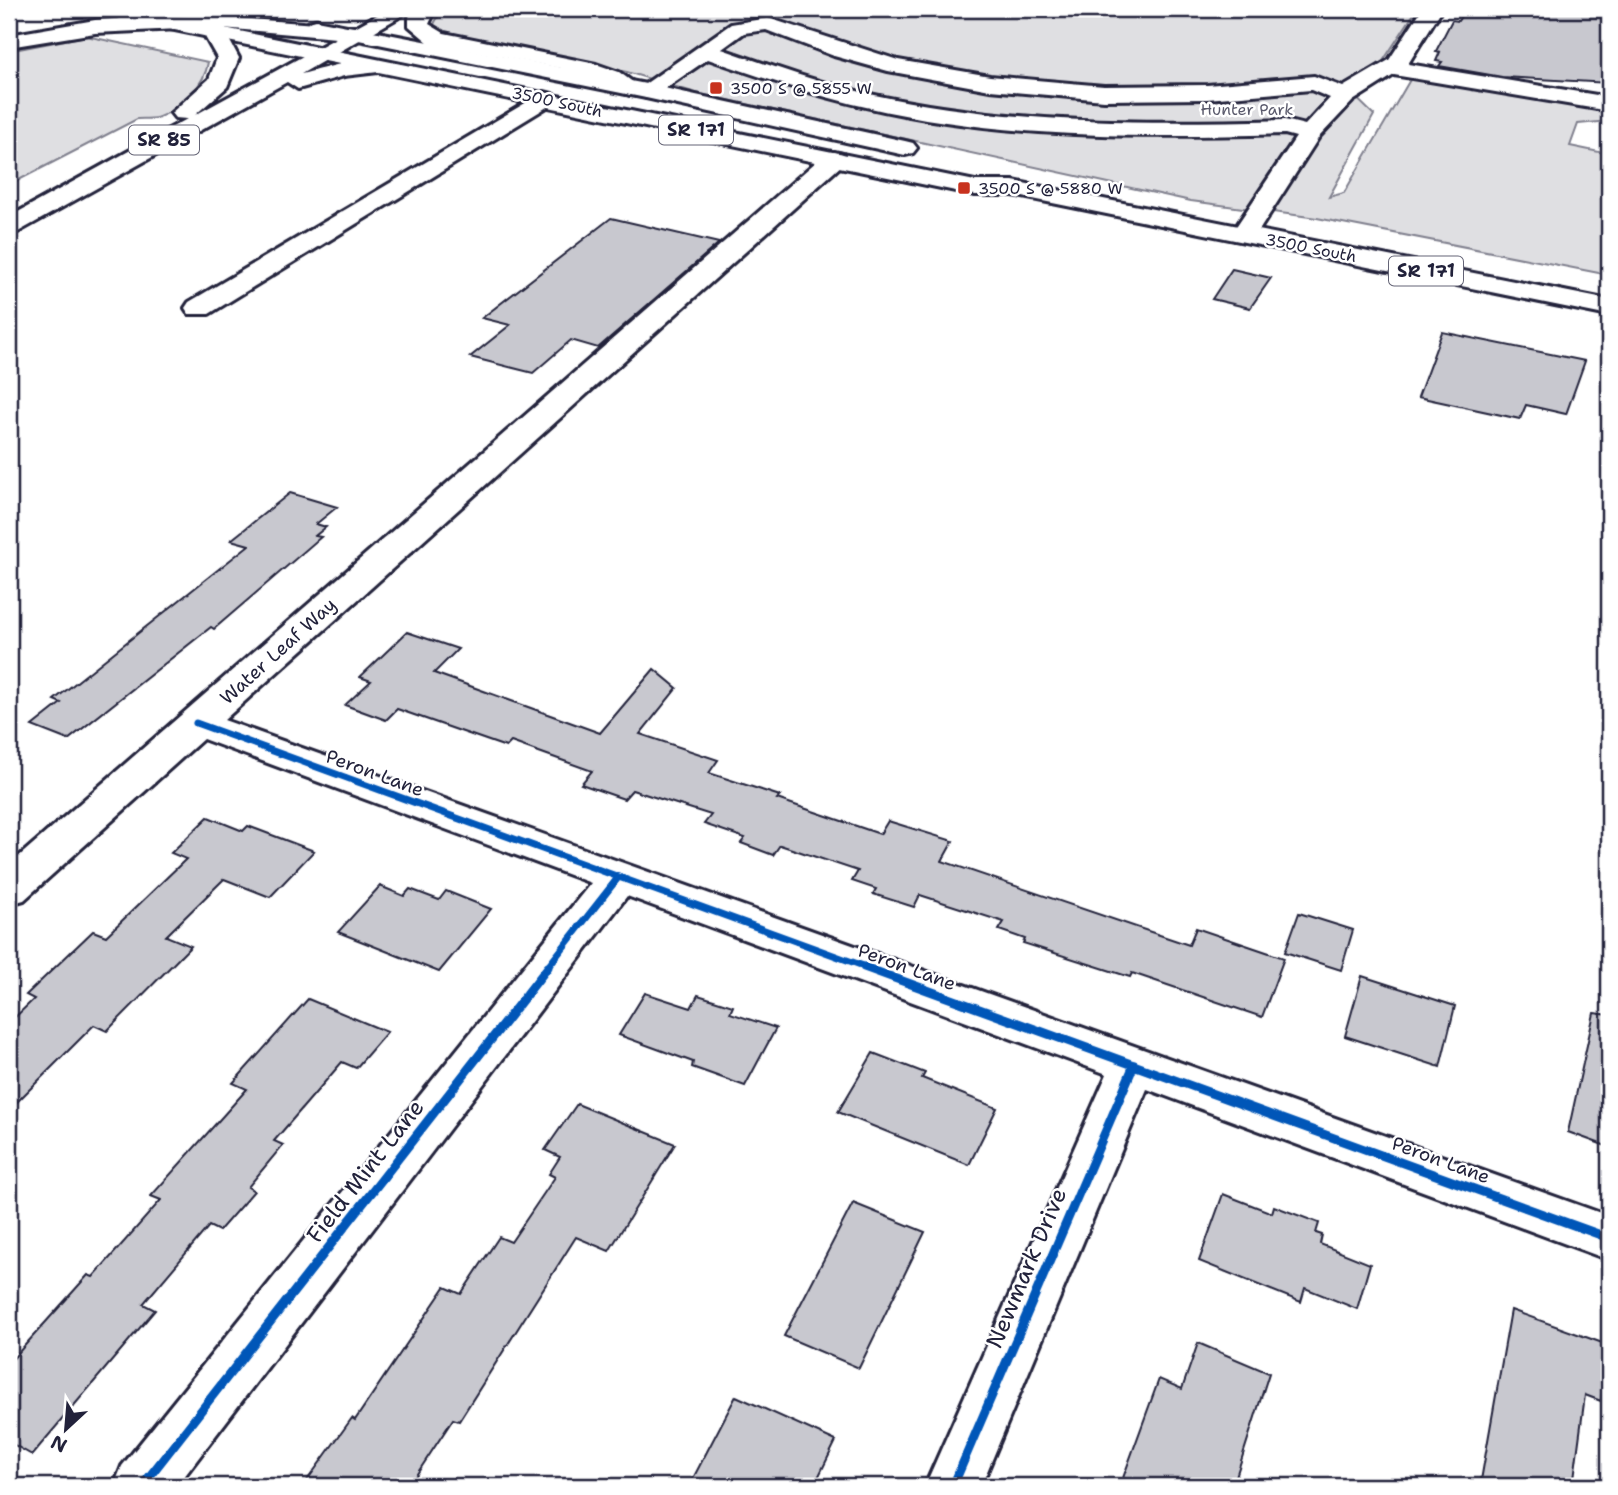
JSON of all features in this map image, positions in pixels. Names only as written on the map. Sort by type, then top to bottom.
[{"type":"main road","points":[[10,25],[66,9]]},
{"type":"main road","name":"3500 South","points":[[102,9],[171,23],[220,16],[358,34],[638,89],[820,127],[988,169],[1013,188]]},
{"type":"main road","points":[[123,9],[220,16],[341,10]]},
{"type":"main road","name":"SR 85","points":[[9,227],[403,9]]},
{"type":"main road","points":[[426,9],[419,17],[419,26],[436,38],[598,71],[638,89],[738,28],[768,24],[842,51],[896,66],[990,83],[1104,93],[1207,92],[1314,83],[1345,96]]},
{"type":"main road","points":[[1244,234],[1310,133],[1345,96],[1391,68],[1432,9]]},
{"type":"main road","points":[[9,208],[201,101],[219,82],[226,67],[220,16]]},
{"type":"main road","name":"3500 South","points":[[220,16],[266,42],[320,54],[975,188],[1013,188],[1609,308]]},
{"type":"main road","points":[[9,41],[74,29],[171,23]]},
{"type":"main road","points":[[704,50],[811,86],[980,120],[1131,129],[1286,127],[1310,133]]},
{"type":"main road","points":[[9,242],[279,90],[325,74],[379,66]]},
{"type":"main road","points":[[1391,68],[1609,104]]},
{"type":"main road","points":[[200,307],[544,99]]},
{"type":"main road","name":"Water Leaf Way","points":[[9,889],[834,159]]},
{"type":"main road","name":"Peron Lane","points":[[196,723],[617,879],[1609,1238]]},
{"type":"main road","name":"Field Mint Lane","points":[[142,1486],[617,879]]},
{"type":"main road","name":"Newmark Drive","points":[[953,1486],[1134,1065]]},
{"type":"green space","name":"Hunter Park","points":[[448,9],[1417,9],[1383,61],[1345,87],[1374,115],[1329,197],[1344,193],[1411,78],[1423,77],[1609,108],[1609,121],[1578,124],[1570,146],[1609,154],[1609,275],[1317,218],[1191,201],[696,93],[627,72],[453,38],[435,28],[434,24],[439,15]]},
{"type":"green space","points":[[86,36],[208,62],[206,71],[191,95],[176,108],[154,118],[137,119],[9,185],[9,51]]},
{"type":"building","points":[[1473,9],[1609,9],[1609,83],[1502,77],[1439,66],[1442,62],[1436,61],[1440,52],[1436,51],[1452,20],[1458,21],[1463,13],[1470,14]]},
{"type":"building","points":[[611,218],[719,243],[598,348],[571,340],[533,373],[470,357],[510,325],[482,318]]},
{"type":"building","points":[[1232,269],[1271,278],[1250,308],[1212,299]]},
{"type":"building","points":[[1442,332],[1585,361],[1566,414],[1526,405],[1520,419],[1418,397]]},
{"type":"building","points":[[290,493],[337,507],[316,524],[326,527],[315,536],[321,537],[214,629],[211,627],[68,740],[32,726],[61,703],[54,700],[249,545],[231,540]]},
{"type":"building","points":[[407,632],[458,649],[434,673],[600,733],[654,669],[677,688],[640,734],[718,760],[709,773],[780,796],[777,799],[880,834],[888,821],[953,841],[942,861],[1189,945],[1196,928],[1284,958],[1262,1017],[1132,973],[1130,977],[1023,943],[1025,939],[999,930],[1004,922],[920,895],[914,907],[873,894],[876,889],[852,881],[858,871],[780,845],[773,855],[741,843],[745,838],[704,824],[711,815],[632,790],[624,799],[581,784],[592,771],[511,742],[506,747],[397,709],[386,720],[345,705],[371,681],[360,677]]},
{"type":"building","points":[[208,817],[243,831],[248,826],[314,851],[270,897],[224,879],[166,936],[191,946],[107,1031],[94,1025],[9,1110],[9,1023],[34,999],[26,995],[93,931],[106,936],[186,859],[171,853]]},
{"type":"building","points":[[380,886],[404,896],[410,889],[439,900],[446,891],[491,909],[439,972],[338,932]]},
{"type":"building","points":[[1299,913],[1353,930],[1341,970],[1285,952]]},
{"type":"building","points":[[1362,976],[1455,1006],[1440,1067],[1345,1036]]},
{"type":"building","points":[[645,993],[691,1008],[698,995],[733,1006],[730,1013],[776,1028],[745,1086],[692,1067],[693,1062],[619,1035]]},
{"type":"building","points":[[308,999],[387,1032],[356,1068],[342,1062],[274,1141],[283,1145],[248,1187],[254,1191],[219,1231],[209,1226],[143,1304],[155,1310],[32,1455],[9,1442],[9,1363],[88,1275],[93,1277],[161,1200],[151,1196],[247,1089],[233,1083]]},
{"type":"building","points":[[1594,1013],[1609,1015],[1609,1147],[1568,1132]]},
{"type":"building","points":[[873,1053],[925,1073],[922,1078],[997,1108],[969,1165],[838,1112]]},
{"type":"building","points":[[577,1104],[675,1144],[609,1251],[576,1237],[459,1421],[453,1419],[409,1486],[303,1486],[352,1418],[355,1420],[445,1287],[461,1294],[499,1237],[511,1242],[555,1177],[549,1174],[560,1157],[545,1150]]},
{"type":"building","points":[[1223,1194],[1272,1213],[1274,1206],[1319,1223],[1316,1233],[1322,1235],[1320,1244],[1370,1264],[1357,1309],[1305,1288],[1301,1302],[1199,1261]]},
{"type":"building","points":[[853,1203],[925,1232],[859,1368],[784,1336]]},
{"type":"building","points":[[1511,1310],[1608,1345],[1601,1401],[1585,1395],[1573,1486],[1480,1486]]},
{"type":"building","points":[[1198,1343],[1269,1373],[1233,1486],[1140,1486],[1123,1478],[1159,1379],[1182,1389]]},
{"type":"building","points":[[736,1396],[836,1441],[814,1486],[689,1486]]},
{"type":"cycle path","points":[[196,723],[1609,1238]]},
{"type":"cycle path","points":[[142,1486],[617,879]]},
{"type":"cycle path","points":[[953,1486],[1134,1065]]},
{"type":"place","name":"3500 S @ 5855 W","points":[[716,88]]},
{"type":"place","name":"3500 S @ 5880 W","points":[[964,188]]}]
